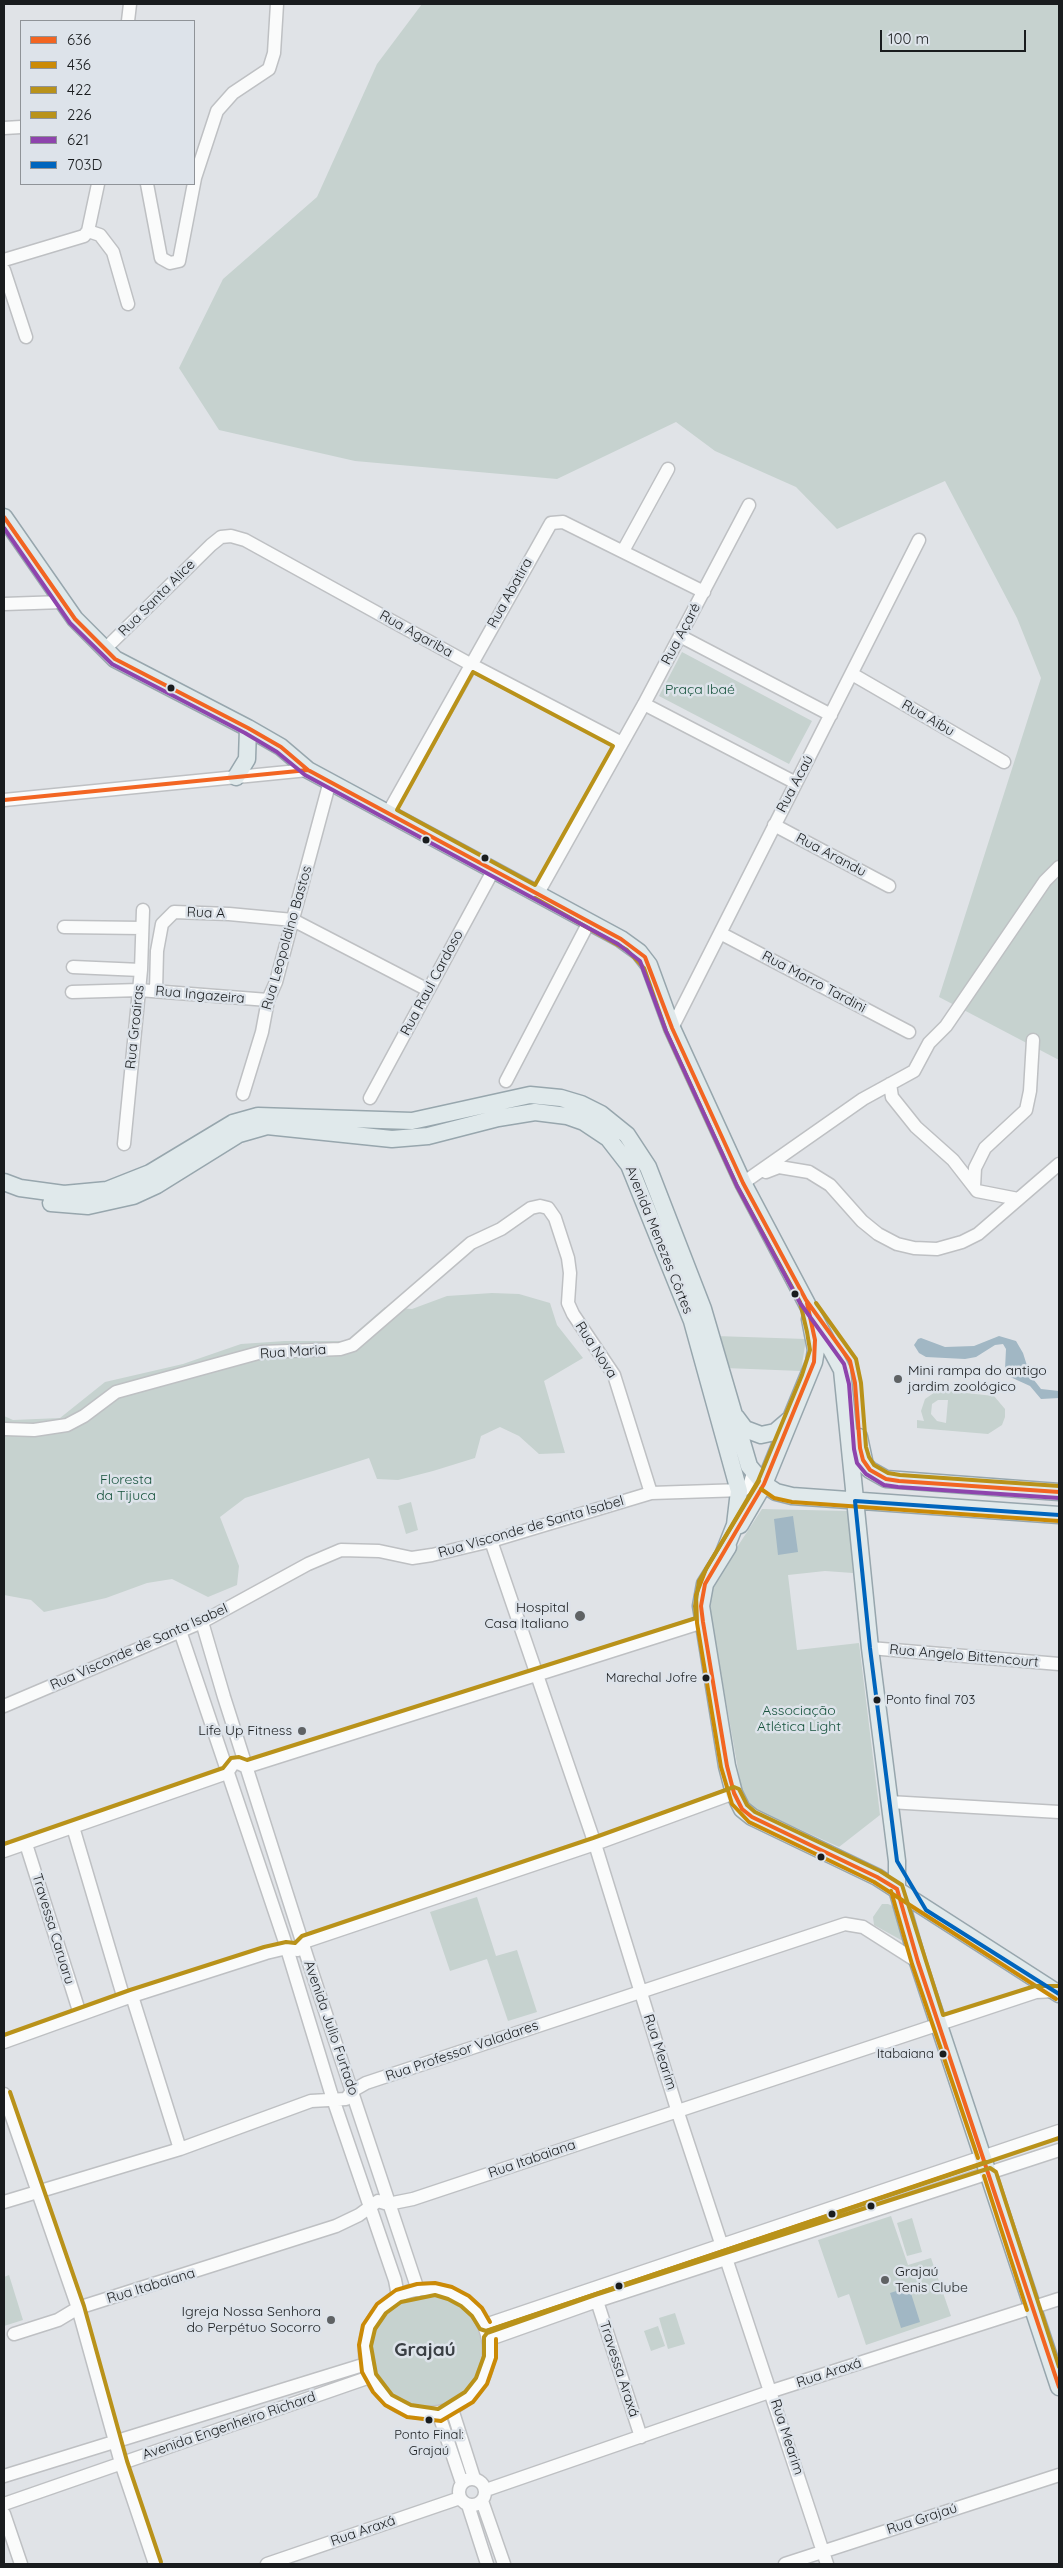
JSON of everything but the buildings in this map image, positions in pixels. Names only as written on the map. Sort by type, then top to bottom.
[{"type":"main road","points":[[4,517],[75,619],[104,650],[130,668],[248,728],[281,747],[308,770],[538,893],[631,945],[645,958],[672,1028],[743,1183],[842,1370],[870,1648],[897,1861],[897,1889],[918,1962],[990,2174],[1059,2387]]},
{"type":"main road","points":[[236,777],[246,759],[248,728]]},
{"type":"main road","name":"Avenida Menezes Côrtes","points":[[4,1182],[20,1188],[64,1194],[107,1190],[150,1173],[233,1123],[258,1116],[412,1122],[530,1095],[561,1098],[582,1104],[601,1114],[627,1135],[648,1167],[703,1309],[741,1442],[758,1479]]},
{"type":"main road","name":"Avenida Menezes Côrtes","points":[[4,1192],[38,1202],[88,1206],[101,1205],[133,1196],[157,1185],[226,1141],[240,1134],[267,1126],[392,1139],[428,1136],[498,1118],[535,1112],[567,1116],[584,1122],[608,1138],[620,1152],[638,1184],[692,1320],[739,1491],[737,1520],[723,1555]]},
{"type":"main road","points":[[806,1300],[816,1350],[811,1370],[792,1417],[758,1479],[723,1555],[705,1584],[701,1606],[734,1793],[742,1809],[752,1817],[877,1877],[1057,1992]]},
{"type":"main road","points":[[806,1300],[850,1361],[855,1383],[860,1448],[863,1460],[870,1470],[886,1479],[900,1481],[1059,1492]]},
{"type":"main road","points":[[732,1408],[737,1420],[745,1429],[761,1436],[775,1432],[792,1417]]},
{"type":"main road","points":[[758,1479],[776,1492],[792,1496],[1059,1515]]},
{"type":"main road","points":[[897,1861],[926,1910]]},
{"type":"street","points":[[128,20],[130,4]]},
{"type":"street","points":[[195,178],[217,111],[232,93],[269,70],[273,63],[277,4]]},
{"type":"street","points":[[4,128],[20,127]]},
{"type":"street","points":[[4,260],[84,236],[88,231],[98,185]]},
{"type":"street","points":[[147,185],[161,258],[170,262],[179,261],[194,185]]},
{"type":"street","points":[[88,231],[100,235],[113,252],[128,304]]},
{"type":"street","points":[[4,270],[26,337]]},
{"type":"street","points":[[623,551],[668,469]]},
{"type":"street","name":"Rua Açaré","points":[[538,893],[644,704],[749,505]]},
{"type":"street","name":"Rua Abatira","points":[[388,813],[470,664],[551,523],[563,522],[704,592]]},
{"type":"street","name":"Rua Agariba","points":[[211,545],[221,537],[231,536],[245,540],[470,664],[622,743]]},
{"type":"street","name":"Rua Acaú","points":[[672,1028],[919,540]]},
{"type":"street","name":"Rua Santa Alice","points":[[104,650],[211,545]]},
{"type":"street","points":[[4,604],[63,602]]},
{"type":"street","points":[[680,636],[831,715]]},
{"type":"street","name":"Rua Aibu","points":[[852,674],[1004,762]]},
{"type":"street","points":[[644,704],[796,783]]},
{"type":"street","points":[[4,800],[308,770]]},
{"type":"street","name":"Rua Leopoldino Bastos","points":[[243,1094],[262,1032],[268,1000],[276,982],[330,781]]},
{"type":"street","name":"Rua Arandu","points":[[774,825],[889,886]]},
{"type":"street","points":[[743,1183],[863,1100],[914,1071],[929,1043],[946,1026],[1045,881],[1059,866]]},
{"type":"street","name":"Rua Raul Cardoso","points":[[370,1098],[494,870]]},
{"type":"street","name":"Rua Groairas","points":[[124,1144],[141,970],[143,910]]},
{"type":"street","name":"Rua A","points":[[156,991],[157,951],[162,924],[174,912],[256,915],[293,920],[428,990]]},
{"type":"street","points":[[506,1081],[589,922]]},
{"type":"street","points":[[64,927],[142,928]]},
{"type":"street","name":"Rua Morro Tardini","points":[[720,932],[909,1032]]},
{"type":"street","points":[[73,968],[141,970]]},
{"type":"street","name":"Rua Ingazeira","points":[[72,992],[138,990],[268,1000]]},
{"type":"street","points":[[974,1187],[975,1168],[986,1148],[1026,1110],[1030,1091],[1032,1040]]},
{"type":"street","points":[[890,1084],[892,1097],[916,1127],[953,1160],[977,1191],[1018,1199]]},
{"type":"street","points":[[743,1183],[779,1167],[809,1172],[830,1185],[862,1221],[878,1234],[897,1244],[914,1248],[937,1249],[962,1242],[978,1234],[1059,1164]]},
{"type":"street","name":"Rua Maria","points":[[4,1429],[34,1430],[67,1425],[84,1416],[116,1392],[262,1352],[340,1349],[353,1346],[470,1243],[501,1229],[531,1208],[540,1206],[548,1208]]},
{"type":"street","name":"Rua Nova","points":[[548,1208],[555,1218],[568,1258],[570,1273],[568,1303],[573,1314],[614,1375],[651,1493]]},
{"type":"street","points":[[739,1491],[758,1479]]},
{"type":"street","name":"Rua Visconde de Santa Isabel","points":[[4,1706],[202,1622],[308,1564],[341,1550],[379,1551],[412,1558],[491,1541],[651,1493],[739,1491]]},
{"type":"street","name":"Rua Mearim","points":[[491,1541],[595,1844],[726,2260],[772,2392],[825,2558]]},
{"type":"street","name":"Avenida Julio Furtado","points":[[202,1622],[247,1769],[418,2290]]},
{"type":"street","points":[[4,1851],[229,1776],[233,1764],[238,1763],[247,1769],[703,1622]]},
{"type":"street","name":"Avenida Julio Furtado","points":[[180,1631],[285,1944],[398,2296]]},
{"type":"street","name":"Rua Angelo Bittencourt","points":[[870,1648],[1059,1664]]},
{"type":"street","points":[[4,2042],[128,1997],[285,1944],[298,1950],[302,1939],[595,1844],[734,1793]]},
{"type":"street","points":[[889,1802],[1059,1812]]},
{"type":"street","points":[[73,1827],[128,1997],[180,2148]]},
{"type":"street","name":"Travessa Caruaru","points":[[26,1844],[80,2014]]},
{"type":"street","name":"Rua Professor Valadares","points":[[4,2202],[180,2148],[311,2102],[332,2093],[338,2080],[351,2086],[366,2083],[845,1924],[863,1927],[918,1962]]},
{"type":"street","name":"Rua Itabaiana","points":[[14,2334],[58,2320],[78,2308],[372,2213],[378,2201],[390,2208],[939,2023],[1036,1992],[1057,1992]]},
{"type":"street","name":"Rua Professor Valadares","points":[[332,2093],[346,2100],[351,2086]]},
{"type":"street","points":[[4,2094],[78,2308],[121,2463],[155,2564]]},
{"type":"street","points":[[485,2325],[1059,2131]]},
{"type":"street","points":[[490,2339],[597,2301],[1059,2150]]},
{"type":"street","points":[[435,2289],[450,2293],[465,2301],[477,2312],[485,2325],[490,2339],[490,2357],[482,2381],[469,2397],[452,2410],[439,2415],[409,2411],[388,2400],[370,2378],[366,2364],[365,2345],[369,2327],[381,2309],[398,2296],[418,2290],[435,2289]]},
{"type":"street","name":"Rua Araxá","points":[[484,2496],[641,2437],[772,2392],[1059,2299]]},
{"type":"street","name":"Travessa Araxá","points":[[597,2301],[641,2437]]},
{"type":"street","name":"Avenida Engenheiro Richard","points":[[4,2476],[366,2364]]},
{"type":"street","name":"Avenida Engenheiro Richard","points":[[4,2504],[370,2378]]},
{"type":"street","points":[[452,2410],[468,2481]]},
{"type":"street","points":[[439,2415],[468,2481]]},
{"type":"street","name":"Rua Grajaú","points":[[786,2564],[825,2558],[1059,2475]]},
{"type":"street","points":[[488,2564],[459,2490],[468,2481],[480,2481],[504,2564]]},
{"type":"street","points":[[464,2501],[478,2504],[484,2496]]},
{"type":"street","name":"Rua Araxá","points":[[267,2564],[464,2501]]},
{"type":"street","points":[[4,2514],[21,2564]]},
{"type":"green space","points":[[422,4],[1059,4],[1059,1060],[939,997],[1041,678],[1017,618],[945,481],[837,529],[796,487],[715,451],[676,422],[557,479],[355,461],[219,430],[179,368],[223,279],[317,197],[377,64]]},
{"type":"green space","name":"Praça Ibaé","points":[[682,652],[812,721],[789,764],[659,696]]},
{"type":"green space","name":"Floresta da Tijuca","points":[[492,1293],[519,1294],[550,1303],[557,1325],[583,1358],[544,1381],[565,1453],[539,1454],[519,1436],[500,1427],[481,1436],[475,1458],[433,1471],[398,1480],[377,1479],[369,1458],[245,1498],[220,1517],[239,1566],[237,1585],[208,1597],[172,1579],[147,1583],[106,1598],[44,1612],[31,1600],[4,1595],[4,1416],[13,1420],[60,1418],[105,1382],[183,1364],[241,1344],[285,1341],[346,1341],[385,1307],[412,1309],[447,1296]]},
{"type":"green space","points":[[716,1336],[806,1339],[801,1371],[725,1368]]},
{"type":"green space","points":[[938,1390],[994,1396],[1005,1409],[1005,1417],[1002,1425],[988,1434],[917,1428],[917,1420],[924,1421],[921,1411],[925,1399]],"holes":[[[938,1400],[948,1400],[946,1423],[937,1421],[931,1414],[932,1404]]]},
{"type":"green space","points":[[411,1502],[418,1530],[406,1534],[398,1506]]},
{"type":"green space","name":"Associação Atlética Light","points":[[762,1509],[848,1511],[853,1573],[825,1571],[788,1575],[797,1650],[859,1643],[880,1815],[839,1847],[757,1810],[747,1802],[742,1792],[709,1605],[713,1584]]},
{"type":"green space","points":[[477,1897],[496,1956],[517,1950],[537,2012],[508,2021],[487,1959],[450,1971],[430,1912]]},
{"type":"green space","points":[[882,1904],[888,1904],[902,1910],[910,1945],[874,1925],[873,1917]]},
{"type":"green space","name":"Grajaú Tenis Clube","points":[[891,2216],[908,2265],[931,2258],[951,2316],[866,2345],[849,2294],[838,2298],[818,2240]]},
{"type":"green space","points":[[912,2218],[922,2252],[907,2256],[897,2223]]},
{"type":"green space","points":[[9,2275],[23,2320],[4,2326],[4,2277]]},
{"type":"green space","points":[[426,2296],[448,2300],[466,2312],[478,2330],[482,2352],[478,2374],[466,2392],[448,2404],[426,2408],[404,2404],[386,2392],[374,2374],[370,2352],[374,2330],[386,2312],[404,2300]]},
{"type":"green space","points":[[675,2313],[685,2344],[668,2349],[659,2318]]},
{"type":"green space","points":[[658,2326],[665,2346],[651,2351],[644,2331]]},
{"type":"water","points":[[999,1336],[1016,1341],[1023,1353],[1030,1375],[1041,1389],[1059,1391],[1059,1398],[1041,1399],[1030,1386],[1008,1376],[1005,1369],[1006,1349],[1003,1344],[995,1345],[976,1357],[965,1359],[926,1357],[919,1353],[914,1345],[921,1338],[945,1347],[974,1346]]},
{"type":"water","points":[[793,1516],[798,1552],[778,1555],[774,1519]]},
{"type":"water","points":[[909,2287],[920,2322],[901,2328],[890,2293]]},
{"type":"transit line","name":"636","points":[[4,517],[75,619],[115,659],[248,728],[281,747],[308,770],[621,939],[645,957],[672,1028],[743,1183],[806,1300],[850,1361],[855,1383],[860,1448],[863,1460],[870,1470],[886,1479],[899,1481],[1059,1492]]},
{"type":"transit line","name":"621","points":[[4,528],[70,623],[112,664],[245,733],[277,752],[305,775],[618,944],[640,961],[666,1031],[737,1186],[800,1303],[844,1364],[849,1384],[854,1449],[857,1463],[866,1474],[884,1485],[898,1487],[1059,1498]]},
{"type":"transit line","name":"422","points":[[473,672],[613,746],[535,885],[397,810],[473,672]]},
{"type":"transit line","name":"636","points":[[4,800],[308,770]]},
{"type":"transit line","name":"422","points":[[4,1844],[223,1768],[231,1758],[239,1757],[247,1760],[696,1618],[695,1606],[699,1581],[758,1481],[802,1375],[810,1350],[807,1332],[800,1302],[737,1186],[666,1031],[644,968],[627,950],[535,898]]},
{"type":"transit line","name":"636","points":[[807,1303],[815,1340],[814,1362],[764,1484],[705,1584],[701,1606],[703,1622],[727,1766],[734,1793],[742,1809],[752,1817],[877,1877],[897,1889]]},
{"type":"transit line","name":"422","points":[[816,1303],[856,1359],[861,1383],[866,1447],[874,1465],[888,1473],[900,1475],[1059,1486]]},
{"type":"transit line","name":"436","points":[[759,1481],[706,1569],[696,1595],[697,1623],[721,1767],[732,1804],[749,1822],[874,1882],[1056,1999]]},
{"type":"transit line","name":"436","points":[[761,1489],[774,1498],[792,1502],[1059,1521]]},
{"type":"transit line","name":"703D","points":[[1059,1515],[855,1501],[870,1648],[897,1861],[926,1910],[1059,1994]]},
{"type":"transit line","name":"422","points":[[4,2035],[130,1990],[264,1947],[286,1942],[295,1943],[302,1936],[593,1838],[734,1787],[739,1789],[747,1805],[755,1812],[880,1871],[902,1885],[943,2015],[1035,1986],[1059,1986]]},
{"type":"transit line","name":"636","points":[[897,1889],[918,1962],[1059,2387]]},
{"type":"transit line","name":"436","points":[[891,1891],[912,1964],[978,2158]]},
{"type":"transit line","name":"422","points":[[10,2092],[84,2306],[127,2461],[161,2562]]},
{"type":"transit line","name":"226","points":[[1059,2138],[486,2331],[480,2329],[472,2316],[461,2306],[448,2299],[435,2295],[401,2302],[386,2313],[375,2329],[371,2346],[376,2374],[392,2395],[411,2405],[438,2409],[465,2392],[476,2378],[484,2356],[484,2337],[487,2333],[595,2295],[990,2168],[996,2172],[1059,2367]]},
{"type":"transit line","name":"436","points":[[487,2331],[986,2162]]},
{"type":"transit line","name":"436","points":[[984,2176],[1027,2310]]},
{"type":"transit line","name":"436","points":[[490,2322],[482,2308],[469,2296],[452,2287],[435,2283],[417,2284],[396,2290],[377,2304],[363,2325],[359,2345],[362,2372],[373,2392],[385,2405],[407,2417],[441,2421],[473,2402],[487,2384],[496,2358],[496,2339]]},
{"type":"place","name":"Mini rampa do antigo jardim zoológico","points":[[898,1379]]},
{"type":"place","name":"Hospital Casa Italiano","points":[[580,1616]]},
{"type":"place","name":"Marechal Jofre","points":[[706,1678]]},
{"type":"place","name":"Ponto final 703","points":[[877,1700]]},
{"type":"place","name":"Life Up Fitness","points":[[302,1731]]},
{"type":"place","name":"Itabaiana","points":[[943,2054]]},
{"type":"place","name":"Grajaú Tenis Clube","points":[[885,2280]]},
{"type":"place","name":"Igreja Nossa Senhora do Perpétuo Socorro","points":[[331,2320]]},
{"type":"place","name":"Ponto Final: Grajaú","points":[[429,2420]]},
{"type":"district","name":"Grajaú","points":[[425,2350]]}]
